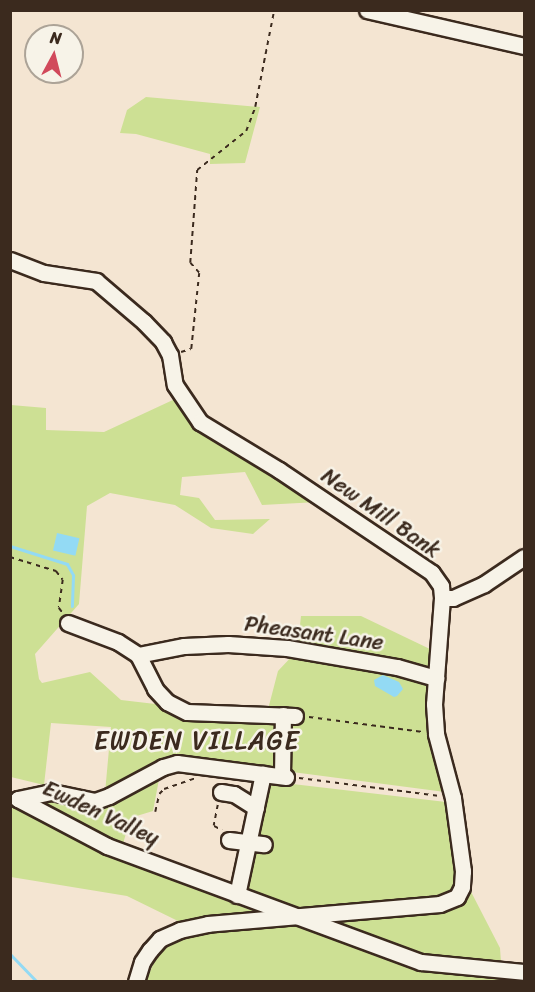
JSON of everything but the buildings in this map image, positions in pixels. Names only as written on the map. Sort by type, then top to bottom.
[{"type":"street","points":[[367,10],[525,46]]},
{"type":"street","name":"New Mill Bank","points":[[10,260],[44,273],[96,281],[144,322],[163,342],[170,355],[175,385],[200,422],[279,470],[432,573],[441,586],[434,704],[436,734],[453,798],[463,872],[462,887],[457,897],[440,904],[200,925],[170,933],[150,950],[142,962],[136,981]]},
{"type":"street","points":[[442,598],[453,598],[484,584],[525,557]]},
{"type":"street","points":[[68,624],[118,642],[138,656],[149,677],[167,702],[187,712],[289,715],[284,776]]},
{"type":"street","name":"Pheasant Lane","points":[[138,656],[184,646],[228,644],[287,648],[398,667],[436,678]]},
{"type":"street","name":"Ewden Valley","points":[[14,796],[51,792],[95,801],[109,796],[162,767],[177,763],[192,763],[284,776]]},
{"type":"street","points":[[237,894],[263,774]]},
{"type":"street","points":[[221,792],[234,794],[255,808]]},
{"type":"street","name":"Ewden Valley","points":[[14,796],[107,846],[421,962],[525,972]]},
{"type":"street","points":[[229,840],[264,843]]},
{"type":"path","points":[[174,355],[191,349],[199,273],[190,263],[197,170],[246,131],[255,107],[274,10]]},
{"type":"path","points":[[10,557],[56,572],[63,580],[59,608],[68,624]]},
{"type":"path","points":[[289,715],[436,734]]},
{"type":"path","points":[[284,776],[453,798]]},
{"type":"path","points":[[155,812],[159,795],[164,789],[196,778]]},
{"type":"path","points":[[221,792],[214,826],[222,828],[229,840]]},
{"type":"green space","points":[[146,97],[260,107],[245,163],[210,164],[210,154],[136,134],[120,133],[127,110]]},
{"type":"green space","points":[[175,399],[197,424],[318,502],[262,505],[245,472],[182,477],[180,495],[199,498],[215,520],[270,519],[253,534],[211,528],[175,505],[110,493],[87,506],[79,604],[35,654],[39,679],[42,683],[90,672],[121,700],[266,717],[278,671],[295,653],[376,667],[427,682],[427,704],[445,792],[194,759],[105,793],[111,727],[51,723],[44,785],[11,777],[11,405],[46,408],[46,430],[104,432]]},
{"type":"green space","points":[[301,616],[361,616],[432,650],[430,673],[298,645]]},
{"type":"green space","points":[[160,774],[153,811],[130,818],[122,848],[27,800],[52,795],[96,802]]},
{"type":"green space","points":[[267,781],[446,802],[457,873],[452,892],[440,897],[299,912],[242,892]]},
{"type":"green space","points":[[10,802],[105,855],[261,914],[180,922],[127,896],[11,877]]},
{"type":"green space","points":[[467,884],[500,948],[501,962],[423,957],[327,922],[442,911],[466,900]]},
{"type":"green space","points":[[299,923],[310,930],[419,967],[524,977],[524,982],[145,982],[157,956],[171,942],[192,934]]},
{"type":"water","points":[[57,533],[79,538],[75,556],[53,551]]},
{"type":"water","points":[[383,675],[399,682],[403,689],[397,696],[394,697],[375,686],[374,680]]},
{"type":"waterway","points":[[10,546],[67,564],[73,575],[72,606]]},
{"type":"waterway","points":[[10,954],[37,982]]},
{"type":"district","name":"EWDEN VILLAGE","points":[[197,741]]}]
